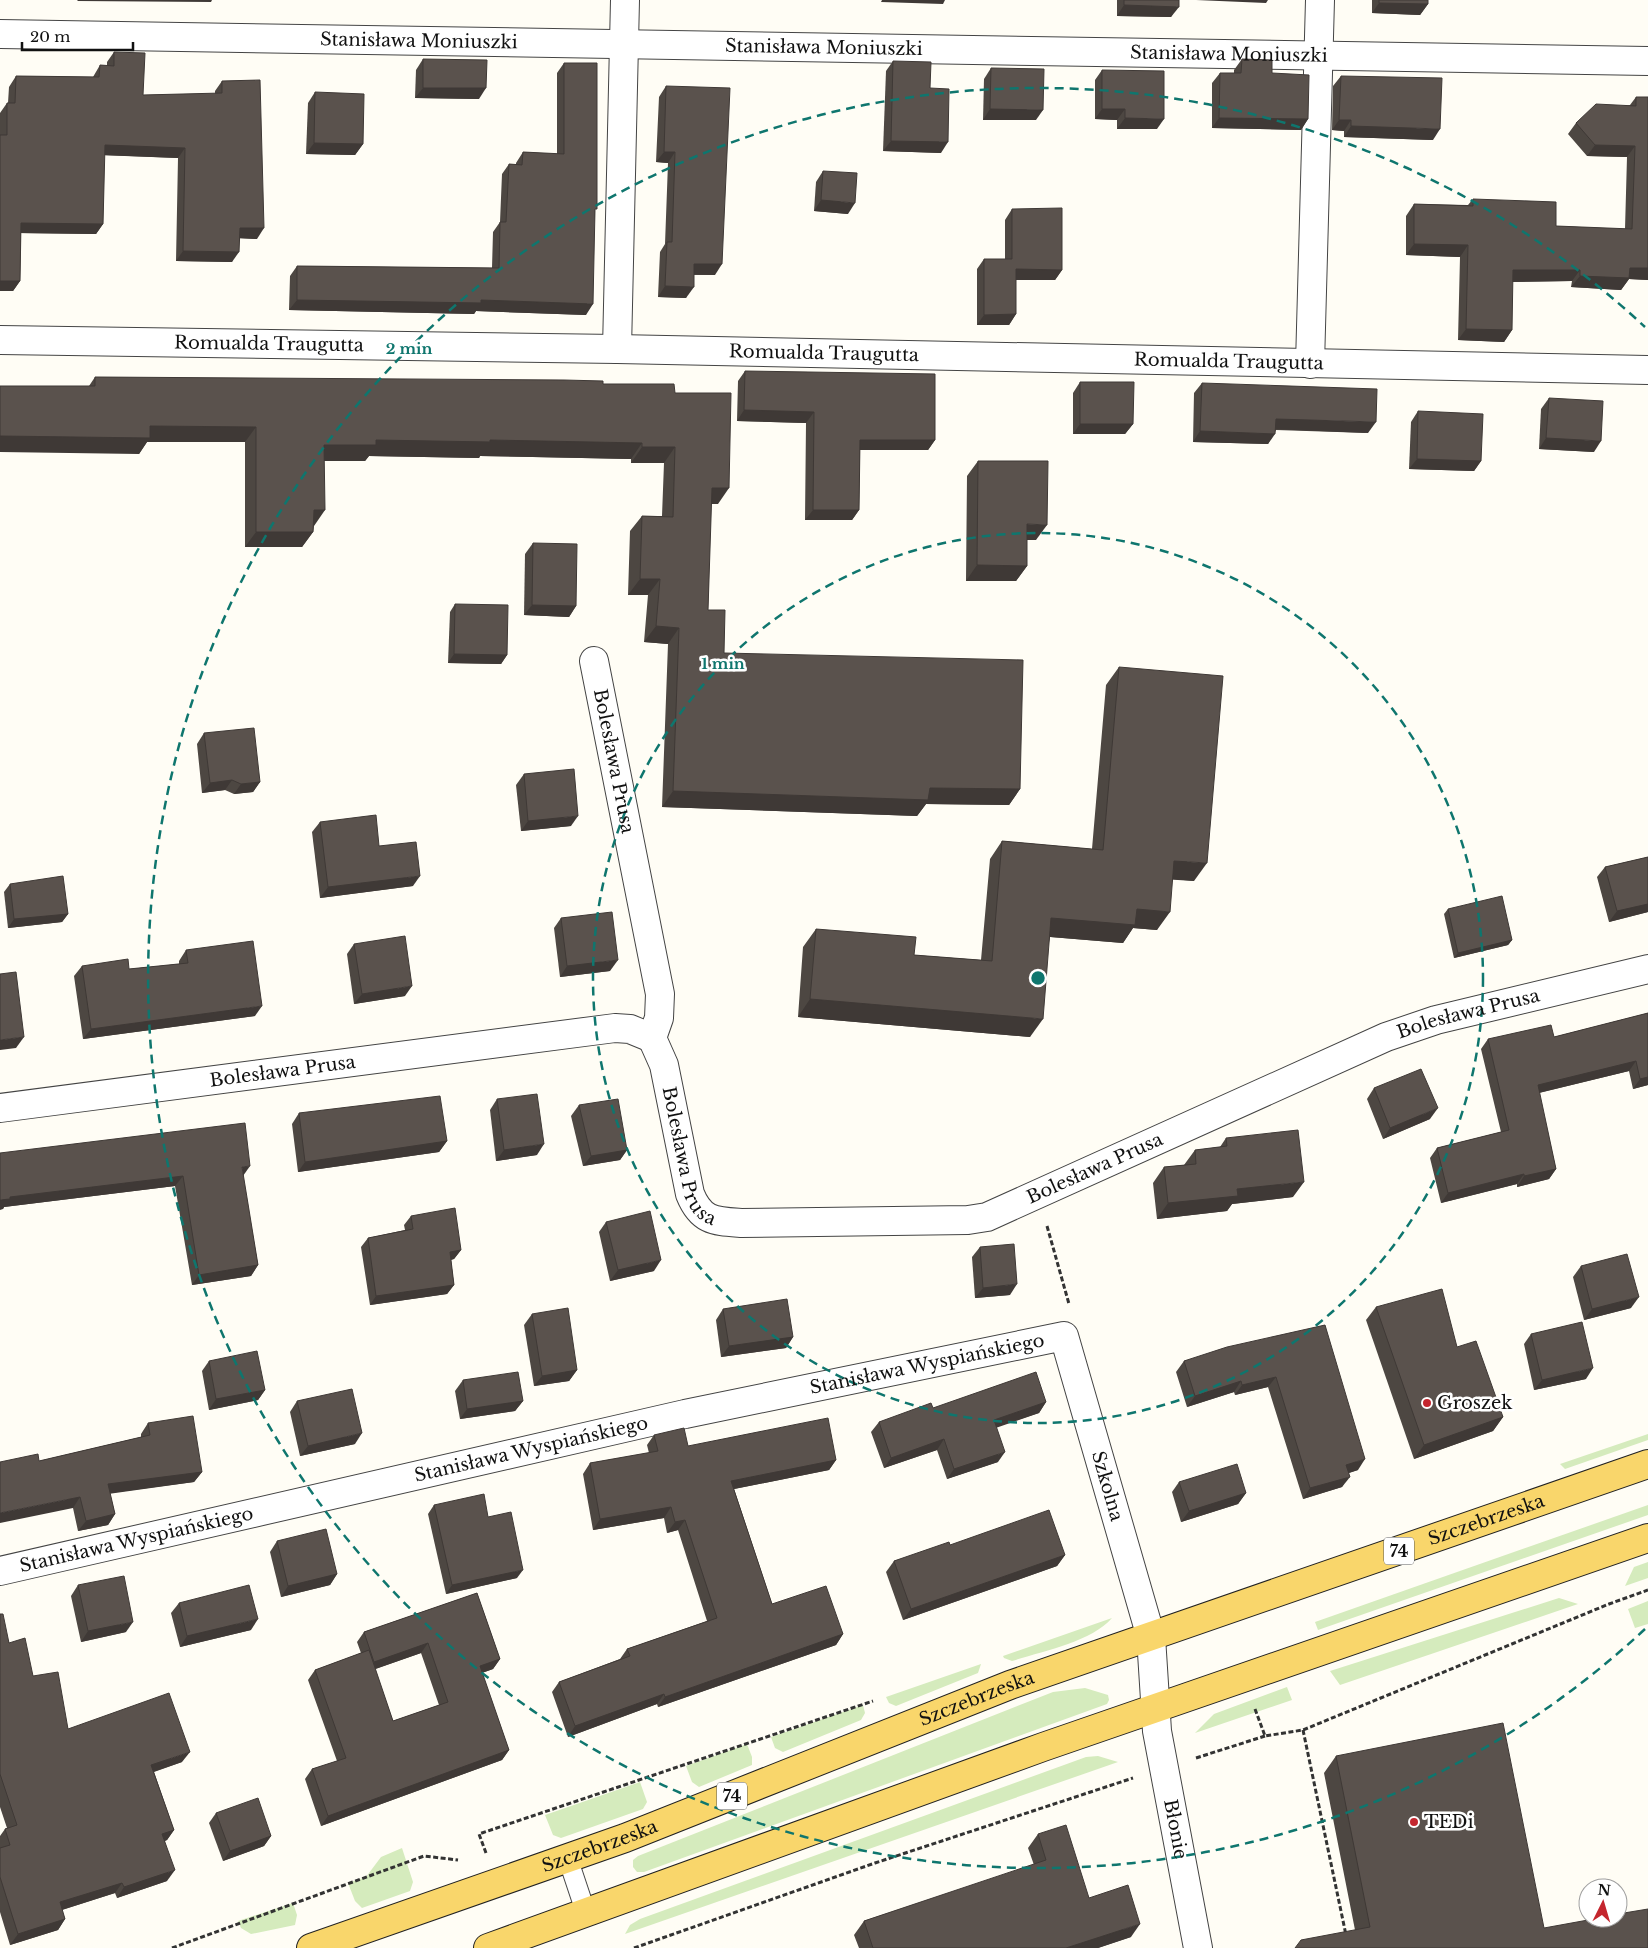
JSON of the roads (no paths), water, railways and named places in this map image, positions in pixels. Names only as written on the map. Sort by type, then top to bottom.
[{"type":"main road","name":"Szczebrzeska","points":[[311,1948],[568,1859],[682,1816],[993,1692],[1648,1464]]},
{"type":"main road","points":[[488,1948],[1155,1708],[1648,1538]]},
{"type":"street","points":[[617,349],[625,0]]},
{"type":"street","points":[[1310,364],[1320,0]]},
{"type":"street","name":"Stanisława Moniuszki","points":[[0,34],[1648,61]]},
{"type":"street","name":"Romualda Traugutta","points":[[0,340],[617,349],[1648,370]]},
{"type":"street","name":"Bolesława Prusa","points":[[594,661],[660,994],[659,1018],[652,1038],[664,1065],[690,1194],[696,1210],[709,1218],[741,1223],[968,1220],[987,1216],[1386,1037],[1436,1020],[1648,969]]},
{"type":"street","name":"Bolesława Prusa","points":[[0,1108],[614,1028],[630,1029],[652,1038]]},
{"type":"street","name":"Stanisława Wyspiańskiego","points":[[0,1571],[685,1414],[1064,1336]]},
{"type":"street","name":"Szkolna","points":[[1064,1336],[1151,1637],[1155,1708]]},
{"type":"street","name":"Błonie","points":[[1155,1708],[1164,1768],[1198,1948]]},
{"type":"lane","points":[[568,1859],[586,1913]]},
{"type":"place","name":"Groszek","points":[[1427,1403]]},
{"type":"place","name":"TEDi","points":[[1414,1822]]}]
